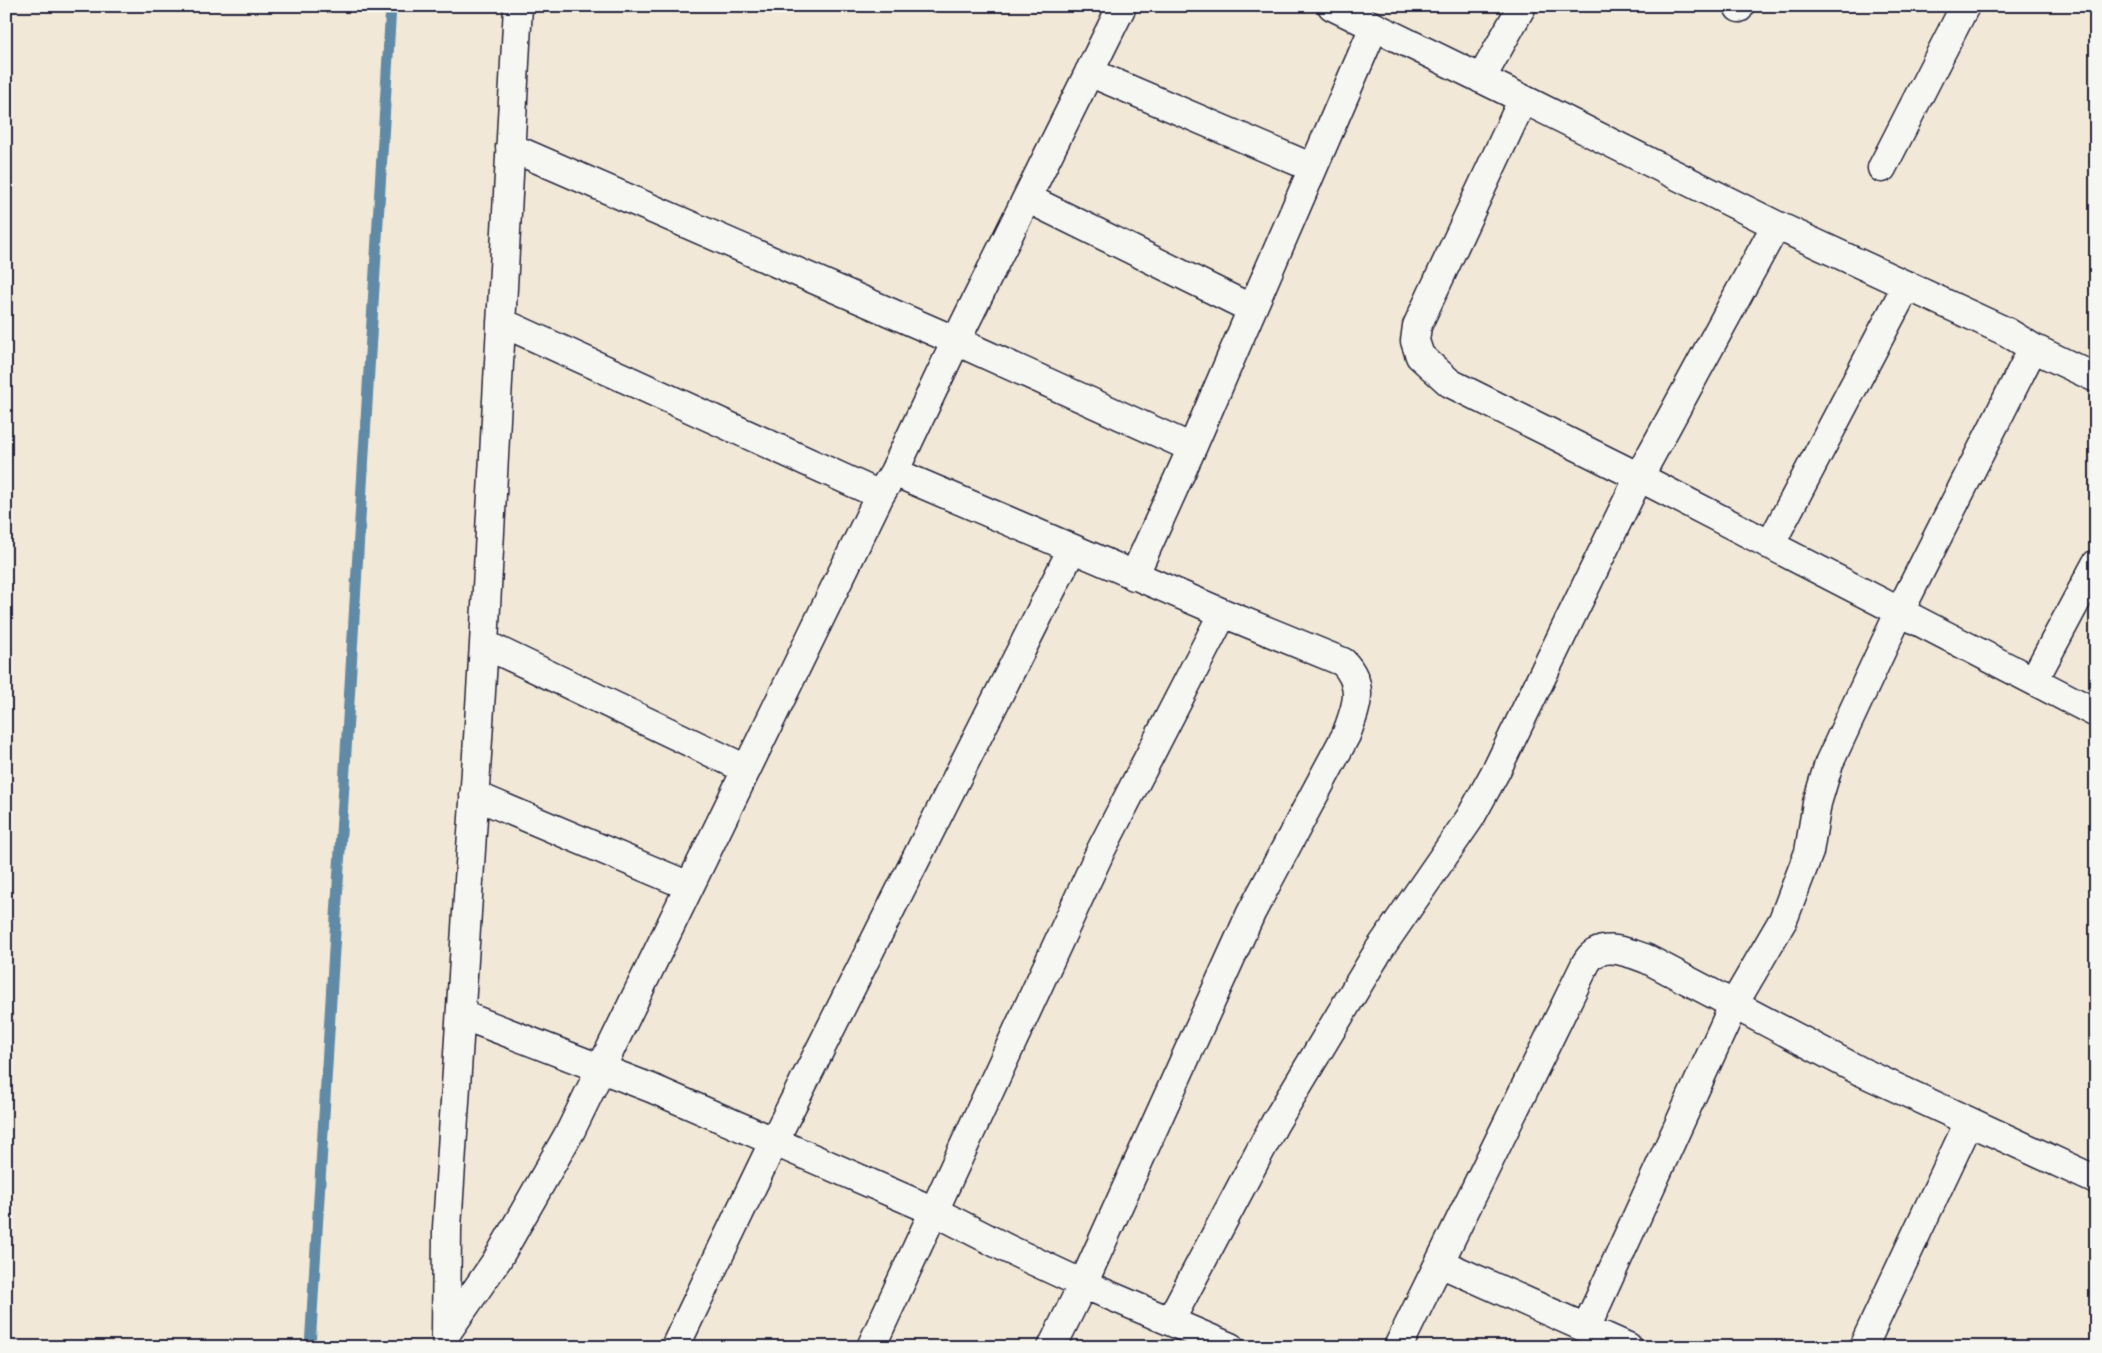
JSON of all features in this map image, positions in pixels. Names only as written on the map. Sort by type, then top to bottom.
[{"type":"street","points":[[446,1339],[447,1228],[462,1015],[484,644],[518,6]]},
{"type":"street","points":[[446,1339],[497,1260],[571,1130],[956,340],[1122,6]]},
{"type":"street","points":[[1332,6],[1776,225],[2007,332],[2033,348],[2096,378]]},
{"type":"street","points":[[1482,79],[1522,6]]},
{"type":"street","points":[[1882,168],[1964,6]]},
{"type":"street","points":[[1134,576],[1192,448],[1374,27]]},
{"type":"street","points":[[1089,72],[1313,168]]},
{"type":"street","points":[[1523,99],[1417,326],[1415,341],[1420,356],[1450,383],[1639,477],[2096,713]]},
{"type":"street","points":[[510,147],[956,340],[1192,448]]},
{"type":"street","points":[[1027,198],[1252,309]]},
{"type":"street","points":[[1170,1321],[1280,1114],[1379,950],[1474,810],[1497,769],[1639,477],[1776,225]]},
{"type":"street","points":[[1770,545],[1907,285]]},
{"type":"street","points":[[501,322],[887,484],[1072,549],[1343,662],[1353,672],[1357,686],[1357,707],[1346,735],[1251,913],[1083,1284],[1052,1347]]},
{"type":"street","points":[[1586,1328],[1734,1004],[1783,920],[1809,852],[1817,803],[1829,763],[1900,611],[2033,348]]},
{"type":"street","points":[[675,1347],[773,1143],[1072,549]]},
{"type":"street","points":[[2034,680],[2096,564]]},
{"type":"street","points":[[871,1347],[1101,850],[1223,613]]},
{"type":"street","points":[[484,644],[746,769]]},
{"type":"street","points":[[474,795],[689,886]]},
{"type":"street","points":[[1398,1347],[1586,963],[1596,952],[1605,949],[1616,950],[1647,959],[1860,1071],[2096,1180]]},
{"type":"street","points":[[462,1015],[651,1088],[773,1143],[934,1211],[1008,1249],[1083,1284],[1230,1347]]},
{"type":"street","points":[[1863,1347],[1969,1122]]},
{"type":"street","points":[[1440,1263],[1628,1347]]},
{"type":"waterway","points":[[310,1347],[391,6]]}]
